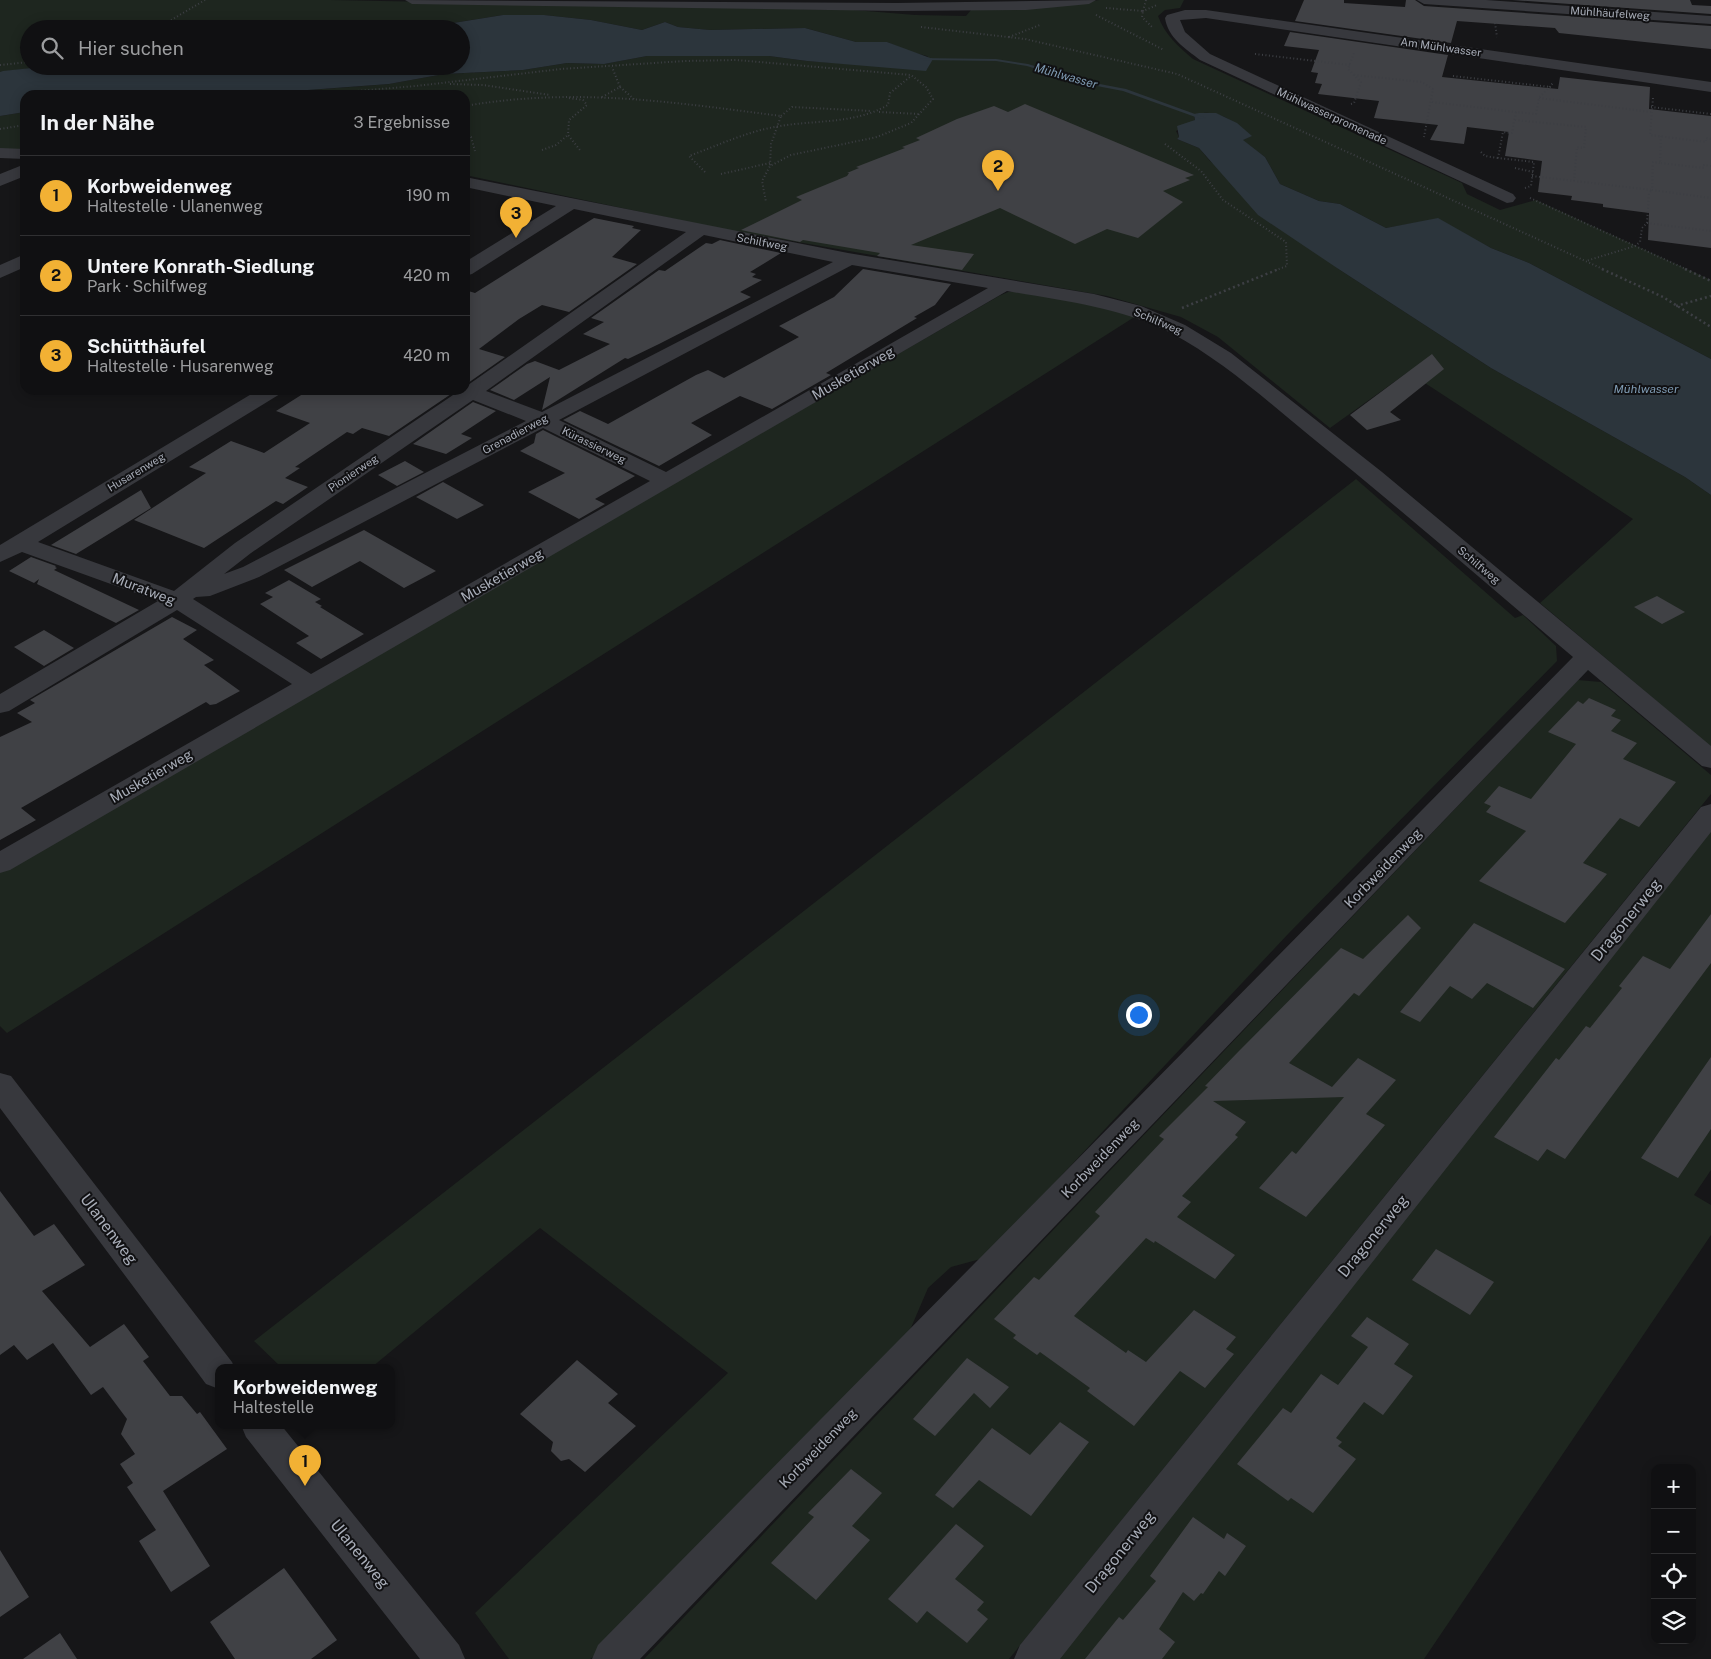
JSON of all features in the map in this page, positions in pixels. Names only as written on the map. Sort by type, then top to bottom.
[{"type":"street","points":[[412,0],[1089,6]]},
{"type":"street","name":"Mühlhäufelweg","points":[[1424,0],[1711,20]]},
{"type":"street","name":"Am Mühlwasser","points":[[1172,18],[1185,14],[1206,14],[1663,78],[1711,87]]},
{"type":"street","name":"Mühlwasserpromenade","points":[[1172,18],[1182,39],[1205,56],[1508,195]]},
{"type":"street","points":[[1677,18],[1683,35]]},
{"type":"street","points":[[0,153],[20,154]]},
{"type":"street","points":[[0,181],[20,171]]},
{"type":"street","name":"Schilfweg","points":[[470,183],[848,258],[1113,304],[1156,319],[1196,339],[1243,372],[1374,477],[1711,760]]},
{"type":"street","points":[[470,267],[572,204]]},
{"type":"street","name":"Pionierweg","points":[[470,390],[700,230]]},
{"type":"street","name":"Grenadierweg","points":[[177,600],[251,572],[841,265],[848,258]]},
{"type":"street","points":[[0,272],[20,262]]},
{"type":"street","name":"Musketierweg","points":[[0,863],[988,296],[1003,285]]},
{"type":"street","name":"Kürassierweg","points":[[470,392],[543,420],[666,480]]},
{"type":"street","name":"Husarenweg","points":[[10,549],[265,395]]},
{"type":"street","name":"Pionierweg","points":[[0,706],[177,600],[243,548],[462,395]]},
{"type":"street","name":"Muratweg","points":[[10,549],[177,600],[311,685]]},
{"type":"street","name":"Korbweidenweg","points":[[612,1659],[1588,656]]},
{"type":"street","name":"Dragonerweg","points":[[1034,1659],[1711,813]]},
{"type":"street","name":"Ulanenweg","points":[[0,1086],[215,1367]]},
{"type":"street","name":"Ulanenweg","points":[[261,1429],[445,1659]]},
{"type":"path","points":[[171,20],[205,0]]},
{"type":"path","points":[[1089,6],[1166,51]]},
{"type":"path","points":[[1494,17],[1498,42]]},
{"type":"path","points":[[912,26],[1025,39],[1177,74],[1663,297],[1711,326]]},
{"type":"path","points":[[1348,105],[1354,103],[1361,82],[1348,69],[1355,48]]},
{"type":"path","points":[[1255,54],[1350,64]]},
{"type":"path","points":[[378,90],[561,69],[736,60],[912,75],[926,88],[933,99],[911,123],[877,137],[791,155],[770,164],[721,174]]},
{"type":"path","points":[[0,65],[20,63]]},
{"type":"path","points":[[612,67],[620,88],[635,100]]},
{"type":"path","points":[[705,172],[689,156],[733,139],[779,126],[818,123],[880,112],[888,105],[890,93],[912,75]]},
{"type":"path","points":[[1354,75],[1422,82],[1433,89],[1430,101],[1432,102],[1423,140]]},
{"type":"path","points":[[1453,76],[1551,87]]},
{"type":"path","points":[[1432,102],[1536,114],[1539,98],[1551,87],[1554,76]]},
{"type":"path","points":[[439,84],[483,85],[583,100],[587,105],[569,120],[568,135],[580,150]]},
{"type":"path","points":[[601,98],[620,88]]},
{"type":"path","points":[[470,105],[498,99],[557,96],[635,100],[781,116]]},
{"type":"path","points":[[1539,98],[1651,112]]},
{"type":"path","points":[[1662,100],[1652,98],[1650,135],[1706,142],[1706,138],[1711,139]]},
{"type":"path","points":[[766,202],[762,181],[770,164],[770,144],[779,126],[781,116],[792,107],[919,114]]},
{"type":"path","points":[[1651,107],[1711,114]]},
{"type":"path","points":[[1498,158],[1503,132],[1512,133],[1516,112]]},
{"type":"path","points":[[1514,120],[1586,127],[1584,148],[1577,147],[1574,181]]},
{"type":"path","points":[[0,129],[20,126]]},
{"type":"path","points":[[542,150],[556,145],[568,135]]},
{"type":"path","points":[[470,136],[475,151]]},
{"type":"path","points":[[1660,163],[1661,136]]},
{"type":"path","points":[[1156,319],[1287,266],[1286,242],[1223,200],[1201,171],[1165,144]]},
{"type":"path","points":[[1481,152],[1485,156],[1534,162],[1531,186],[1508,195]]},
{"type":"path","points":[[1586,261],[1636,246],[1640,242],[1642,228],[1647,223],[1648,193],[1652,190],[1653,162],[1704,168],[1704,165],[1711,166]]},
{"type":"path","points":[[1515,168],[1516,170],[1533,172]]},
{"type":"path","points":[[1532,176],[1711,198]]},
{"type":"path","points":[[1508,195],[1636,246],[1711,281]]},
{"type":"path","points":[[1647,223],[1711,231]]},
{"type":"path","points":[[1676,306],[1711,296]]},
{"type":"shaded area","points":[[0,0],[331,0],[854,10],[915,15],[966,16],[971,10],[1070,5],[1099,0],[1184,0],[1180,8],[1165,10],[1158,16],[1168,35],[1193,59],[1462,183],[1467,194],[1500,210],[1536,200],[1711,280],[1711,359],[1529,263],[1491,248],[1438,219],[1386,228],[1340,204],[1319,201],[1280,184],[1265,157],[1242,140],[1251,136],[1225,117],[1210,113],[1194,115],[1195,120],[1176,131],[1179,137],[1177,139],[1199,148],[1210,161],[1340,270],[1491,368],[1685,477],[1711,495],[1711,747],[1540,603],[1633,519],[1408,372],[1330,428],[1218,337],[1181,317],[1107,296],[717,228],[470,176],[470,90],[310,90],[389,84],[438,75],[470,75],[470,73],[523,70],[567,63],[604,64],[647,56],[769,56],[807,61],[927,69],[931,61],[927,56],[911,52],[887,42],[856,42],[805,28],[710,30],[678,27],[665,22],[642,30],[591,20],[544,15],[503,15],[470,20],[20,20],[20,70],[0,72]]},
{"type":"shaded area","points":[[20,113],[20,150],[0,149],[0,116]]},
{"type":"shaded area","points":[[1020,291],[1072,299],[1136,316],[7,1033],[0,1026],[0,870],[999,296],[1008,292]]},
{"type":"shaded area","points":[[1356,479],[1515,618],[1523,615],[1556,646],[1557,661],[1289,933],[984,1258],[951,1267],[928,1288],[910,1330],[598,1654],[590,1659],[509,1659],[475,1613],[728,1373],[540,1228],[376,1364],[278,1364],[254,1341]]},
{"type":"shaded area","points":[[1578,680],[1601,682],[1711,775],[1711,794],[1009,1659],[644,1659]]},
{"type":"shaded area","points":[[1711,831],[1711,1170],[1694,1195],[1711,1205],[1711,1235],[1424,1659],[1057,1659]]},
{"type":"water","points":[[503,15],[544,15],[591,20],[642,30],[665,22],[678,27],[710,30],[805,28],[856,42],[887,42],[933,59],[926,71],[769,56],[647,56],[604,64],[567,63],[523,70],[470,73],[470,20]]},
{"type":"water","points":[[20,69],[20,75],[438,75],[389,84],[308,90],[20,90],[20,113],[0,116],[0,72]]},
{"type":"water","name":"Mühlwasser","points":[[1216,113],[1237,123],[1252,136],[1243,140],[1265,157],[1280,184],[1319,201],[1340,204],[1386,228],[1438,218],[1491,248],[1529,263],[1711,359],[1711,495],[1685,477],[1491,368],[1258,215],[1199,148],[1177,139],[1179,137],[1177,126],[1195,120],[1194,114]]},
{"type":"building","points":[[1304,0],[1344,0],[1344,3],[1405,7],[1406,0],[1415,0],[1424,6],[1711,26],[1711,49],[1559,33],[1555,28],[1457,21],[1451,43],[1295,21]]},
{"type":"building","points":[[1512,0],[1690,0],[1692,5],[1711,6],[1711,14]]},
{"type":"building","points":[[1290,32],[1448,55],[1442,77],[1558,89],[1560,77],[1650,87],[1649,109],[1711,116],[1711,248],[1648,240],[1649,213],[1603,207],[1603,204],[1571,200],[1572,196],[1538,192],[1542,161],[1505,156],[1509,132],[1467,127],[1464,144],[1430,140],[1438,125],[1374,118],[1379,101],[1318,94],[1322,84],[1315,83],[1318,73],[1311,72],[1319,50],[1284,46]]},
{"type":"building","points":[[1025,104],[1194,175],[1185,178],[1190,180],[1163,191],[1183,202],[1138,238],[1107,229],[1075,244],[1000,208],[911,245],[974,254],[962,270],[877,256],[880,253],[803,240],[800,242],[741,230],[802,200],[796,197],[847,176],[849,173],[847,173],[859,168],[856,167],[905,148],[902,147],[920,140],[916,138],[957,119],[994,106],[1008,112]]},
{"type":"building","points":[[594,218],[634,226],[632,228],[641,230],[612,257],[637,264],[569,312],[542,305],[519,319],[479,349],[505,357],[470,382],[470,292],[475,293]]},
{"type":"building","points":[[720,240],[781,253],[750,272],[756,274],[752,277],[762,280],[740,292],[751,297],[659,344],[628,359],[625,358],[542,410],[550,377],[514,400],[490,390],[527,364],[535,361],[559,370],[610,344],[583,334],[604,322],[591,318],[659,270],[665,271],[706,243],[712,244]]},
{"type":"building","points":[[863,269],[951,284],[935,305],[914,317],[917,318],[826,373],[831,375],[772,409],[740,396],[691,423],[712,435],[659,466],[563,420],[580,411],[608,424],[708,370],[724,378],[799,337],[779,326],[834,297]]},
{"type":"building","points":[[1432,354],[1444,369],[1390,412],[1401,420],[1367,430],[1350,415]]},
{"type":"building","points":[[301,395],[450,395],[389,436],[362,428],[353,434],[347,432],[295,467],[300,468],[285,478],[308,487],[283,504],[276,501],[204,548],[134,520],[206,473],[189,467],[231,441],[264,453],[310,423],[276,411]]},
{"type":"building","points":[[473,402],[496,411],[461,434],[472,438],[446,454],[413,444]]},
{"type":"building","points":[[543,430],[635,476],[595,499],[605,504],[579,519],[528,492],[565,473],[520,451],[534,443],[536,434]]},
{"type":"building","points":[[405,461],[424,472],[397,486],[378,475]]},
{"type":"building","points":[[443,482],[484,505],[457,519],[416,497]]},
{"type":"building","points":[[141,490],[151,508],[76,554],[51,545]]},
{"type":"building","points":[[364,530],[436,571],[404,588],[360,561],[312,587],[284,570]]},
{"type":"building","points":[[31,557],[56,566],[57,568],[54,570],[139,610],[116,623],[37,584],[39,579],[34,583],[9,571]]},
{"type":"building","points":[[289,580],[321,599],[315,602],[322,606],[320,607],[364,634],[321,659],[296,643],[309,636],[260,604],[273,597],[265,593]]},
{"type":"building","points":[[1657,596],[1685,612],[1662,624],[1634,607]]},
{"type":"building","points":[[172,617],[197,630],[183,639],[214,660],[204,665],[240,691],[216,704],[210,705],[206,702],[21,808],[36,820],[0,840],[0,737],[32,722],[17,713],[35,703],[30,700]]},
{"type":"building","points":[[44,630],[74,648],[44,666],[14,647]]},
{"type":"building","points":[[1589,698],[1616,710],[1611,716],[1621,720],[1611,731],[1637,743],[1623,759],[1676,782],[1639,827],[1620,818],[1583,863],[1607,874],[1565,923],[1479,881],[1526,831],[1486,812],[1491,806],[1484,803],[1499,786],[1531,799],[1576,744],[1548,732],[1578,701],[1583,704]]},
{"type":"building","points":[[1711,914],[1711,963],[1565,1159],[1547,1149],[1538,1161],[1494,1137],[1556,1058],[1559,1060],[1586,1026],[1590,1028],[1622,988],[1619,986],[1643,956],[1670,969]]},
{"type":"building","points":[[1408,915],[1421,928],[1359,996],[1354,993],[1289,1063],[1332,1087],[1358,1058],[1396,1080],[1366,1114],[1385,1125],[1306,1217],[1259,1188],[1292,1151],[1296,1154],[1344,1097],[1213,1101],[1246,1122],[1235,1135],[1238,1137],[1182,1196],[1191,1202],[1177,1217],[1235,1255],[1215,1279],[1155,1241],[1154,1243],[1146,1238],[1074,1316],[1126,1353],[1128,1350],[1146,1362],[1194,1310],[1236,1337],[1226,1349],[1234,1354],[1205,1388],[1180,1371],[1134,1426],[1087,1391],[1090,1388],[1040,1352],[1037,1355],[1013,1338],[1016,1335],[994,1319],[1034,1277],[1039,1280],[1100,1216],[1095,1212],[1164,1139],[1159,1136],[1208,1087],[1205,1086],[1341,948],[1363,959]]},
{"type":"building","points":[[1474,923],[1565,969],[1533,1008],[1487,983],[1472,999],[1450,986],[1420,1022],[1400,1012]]},
{"type":"building","points":[[1711,1057],[1711,1129],[1678,1178],[1641,1158]]},
{"type":"building","points":[[0,1191],[34,1236],[54,1224],[85,1265],[42,1291],[90,1347],[124,1324],[149,1357],[143,1361],[170,1396],[182,1396],[197,1414],[200,1412],[227,1449],[163,1491],[210,1566],[171,1592],[139,1541],[156,1530],[127,1487],[133,1483],[120,1464],[135,1454],[121,1434],[127,1419],[103,1387],[91,1395],[53,1343],[27,1360],[14,1345],[0,1355]]},
{"type":"building","points":[[1436,1249],[1494,1282],[1470,1315],[1412,1280]]},
{"type":"building","points":[[1367,1317],[1409,1344],[1394,1364],[1413,1376],[1383,1415],[1364,1402],[1336,1438],[1342,1442],[1338,1446],[1356,1459],[1313,1513],[1291,1498],[1288,1501],[1237,1464],[1283,1408],[1291,1413],[1321,1374],[1338,1385],[1368,1347],[1351,1336]]},
{"type":"building","points":[[967,1358],[1009,1387],[990,1408],[974,1393],[935,1436],[913,1419]]},
{"type":"building","points":[[577,1360],[618,1394],[608,1403],[636,1426],[585,1472],[569,1459],[561,1461],[551,1451],[553,1442],[520,1414]]},
{"type":"building","points":[[1060,1422],[1089,1442],[1031,1516],[979,1480],[953,1508],[935,1495],[992,1428],[1030,1455]]},
{"type":"building","points":[[851,1469],[882,1493],[852,1526],[870,1540],[816,1600],[771,1563],[814,1517],[808,1513]]},
{"type":"building","points":[[1193,1517],[1224,1539],[1227,1533],[1246,1546],[1225,1576],[1219,1571],[1203,1594],[1201,1593],[1194,1601],[1183,1592],[1159,1629],[1175,1642],[1162,1659],[1085,1659],[1119,1617],[1123,1620],[1156,1581],[1150,1576]]},
{"type":"building","points":[[956,1524],[984,1546],[955,1579],[984,1602],[977,1610],[988,1619],[967,1643],[927,1611],[917,1623],[888,1599]]},
{"type":"building","points":[[0,1550],[29,1597],[0,1617]]},
{"type":"building","points":[[284,1568],[337,1640],[311,1659],[235,1659],[210,1622]]},
{"type":"building","points":[[60,1633],[77,1659],[23,1659]]},
{"type":"waterway","name":"Mühlwasser","points":[[922,59],[996,60],[1028,65],[1083,82],[1124,90],[1203,118]]},
{"type":"place","name":"Untere Konrath-Siedlung","points":[[998,191]]},
{"type":"place","name":"Schütthäufel","points":[[516,238]]},
{"type":"place","name":"Korbweidenweg","points":[[305,1486]]}]
